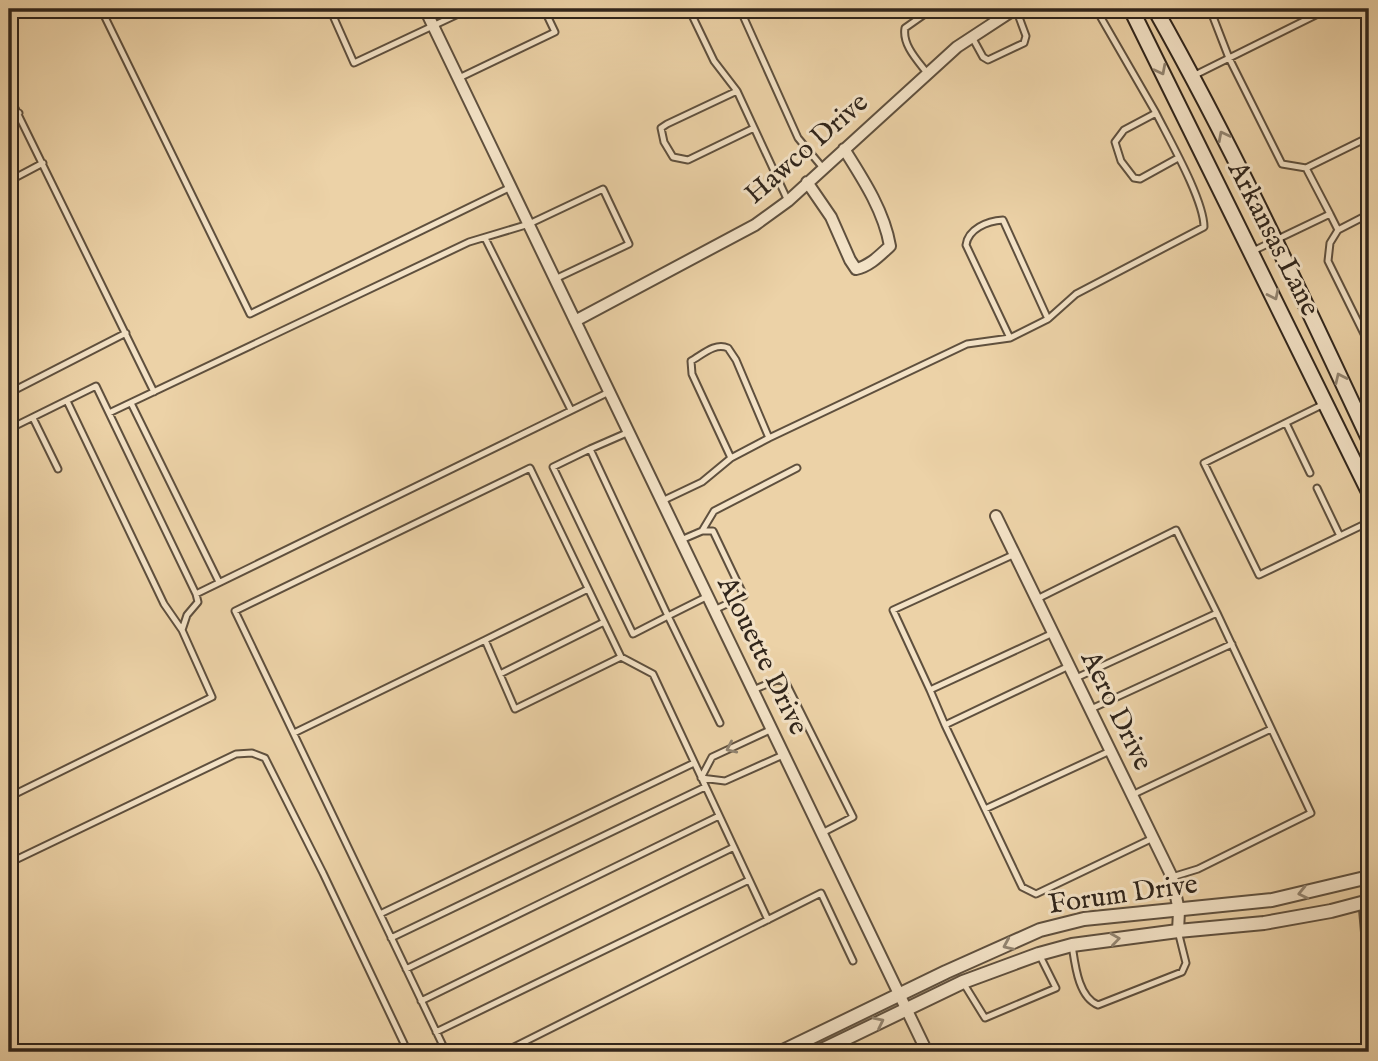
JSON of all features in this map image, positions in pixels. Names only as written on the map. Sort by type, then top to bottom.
[{"type":"main road","name":"Arkansas Lane","points":[[1131,9],[1327,402],[1369,492]]},
{"type":"main road","name":"Arkansas Lane","points":[[1155,9],[1193,76],[1276,240],[1369,439]]},
{"type":"street","name":"Alouette Drive","points":[[425,9],[927,1052]]},
{"type":"street","name":"Hawco Drive","points":[[575,321],[729,240],[788,201],[957,47],[1015,9]]},
{"type":"street","points":[[807,182],[831,217],[856,268],[876,259],[890,246],[887,227],[862,177],[844,149]]},
{"type":"street","name":"Aero Drive","points":[[996,516],[1172,877],[1179,911],[1178,930]]},
{"type":"street","name":"Forum Drive","points":[[781,1052],[1040,930],[1084,919],[1272,900],[1369,877]]},
{"type":"street","name":"Forum Drive","points":[[818,1052],[963,982],[1039,954],[1072,945],[1178,930],[1264,923],[1365,902]]},
{"type":"lane","points":[[101,9],[250,313],[511,187]]},
{"type":"lane","points":[[330,9],[355,63],[470,9]]},
{"type":"lane","points":[[458,78],[555,32],[544,9]]},
{"type":"lane","points":[[689,9],[714,61],[737,91],[788,201]]},
{"type":"lane","points":[[740,9],[798,138],[823,167]]},
{"type":"lane","points":[[927,74],[906,43],[904,34],[905,28],[932,9]]},
{"type":"lane","points":[[987,9],[995,22]]},
{"type":"lane","points":[[972,37],[983,57],[988,60],[1024,43],[1026,36],[1015,9]]},
{"type":"lane","points":[[662,501],[702,482],[731,458],[769,438],[967,344],[1010,338],[1048,318],[1076,294],[1205,227],[1204,216],[1156,113],[1096,9]]},
{"type":"lane","points":[[1210,9],[1229,58],[1282,164],[1306,168],[1369,136]]},
{"type":"lane","points":[[1193,76],[1328,9]]},
{"type":"lane","points":[[737,91],[661,128],[665,146],[673,158],[688,160],[754,128]]},
{"type":"lane","points":[[9,96],[154,392]]},
{"type":"lane","points":[[9,119],[19,113]]},
{"type":"lane","points":[[1156,113],[1119,133],[1115,142],[1121,161],[1134,178],[1140,179],[1178,158]]},
{"type":"lane","points":[[9,181],[43,163]]},
{"type":"lane","points":[[1306,168],[1338,230]]},
{"type":"lane","points":[[109,414],[469,242],[529,224],[603,189],[629,244],[555,279]]},
{"type":"lane","points":[[1252,252],[1330,214]]},
{"type":"lane","points":[[1369,214],[1338,230],[1329,243],[1328,261],[1369,344]]},
{"type":"lane","points":[[1010,338],[966,245],[971,231],[996,220],[1003,220],[1048,318]]},
{"type":"lane","points":[[485,238],[571,410]]},
{"type":"lane","points":[[9,393],[126,333]]},
{"type":"lane","points":[[731,458],[692,374],[691,361],[706,352],[718,346],[728,348],[736,360],[769,438]]},
{"type":"lane","points":[[9,429],[96,386],[197,594],[198,602],[187,615],[182,630]]},
{"type":"lane","points":[[197,594],[609,392]]},
{"type":"lane","points":[[9,797],[212,697],[182,630],[164,604],[67,401]]},
{"type":"lane","points":[[1327,402],[1204,463],[1259,575],[1369,522]]},
{"type":"lane","points":[[131,403],[219,582]]},
{"type":"lane","points":[[33,418],[58,469]]},
{"type":"lane","points":[[1286,423],[1310,473]]},
{"type":"lane","points":[[629,432],[553,467],[633,634],[708,596]]},
{"type":"lane","points":[[590,449],[720,723]]},
{"type":"lane","points":[[446,1052],[235,611],[530,468],[621,657],[653,674],[768,920]]},
{"type":"lane","points":[[702,531],[714,511],[797,468]]},
{"type":"lane","points":[[1317,488],[1340,536]]},
{"type":"lane","points":[[1037,599],[1175,530],[1232,643],[1311,813],[1198,869],[1172,877]]},
{"type":"lane","points":[[681,540],[702,531],[713,531],[744,596],[714,610]]},
{"type":"lane","points":[[1015,554],[893,610],[1022,887],[1036,894],[1153,838]]},
{"type":"lane","points":[[294,733],[588,589]]},
{"type":"lane","points":[[1075,678],[1217,613]]},
{"type":"lane","points":[[500,674],[604,622]]},
{"type":"lane","points":[[930,690],[1053,633]]},
{"type":"lane","points":[[485,640],[515,709],[621,657]]},
{"type":"lane","points":[[1091,709],[1232,643]]},
{"type":"lane","points":[[945,725],[1069,666]]},
{"type":"lane","points":[[753,690],[779,679],[786,683],[853,817],[822,833]]},
{"type":"lane","points":[[701,778],[712,757],[772,729]]},
{"type":"lane","points":[[1132,795],[1271,729]]},
{"type":"lane","points":[[985,809],[1111,751]]},
{"type":"lane","points":[[9,863],[236,754],[252,754],[265,758],[408,1052]]},
{"type":"lane","points":[[701,778],[725,781],[784,755]]},
{"type":"lane","points":[[380,915],[694,763]]},
{"type":"lane","points":[[391,938],[705,788]]},
{"type":"lane","points":[[406,969],[719,816]]},
{"type":"lane","points":[[421,1001],[733,847]]},
{"type":"lane","points":[[436,1032],[749,880]]},
{"type":"lane","points":[[505,1052],[821,893],[853,961]]},
{"type":"lane","points":[[1365,902],[1365,938]]},
{"type":"lane","points":[[1072,945],[1075,968],[1089,1002],[1098,1005],[1182,972],[1186,964],[1178,930]]},
{"type":"lane","points":[[963,982],[985,1018],[1056,988],[1039,954]]}]
